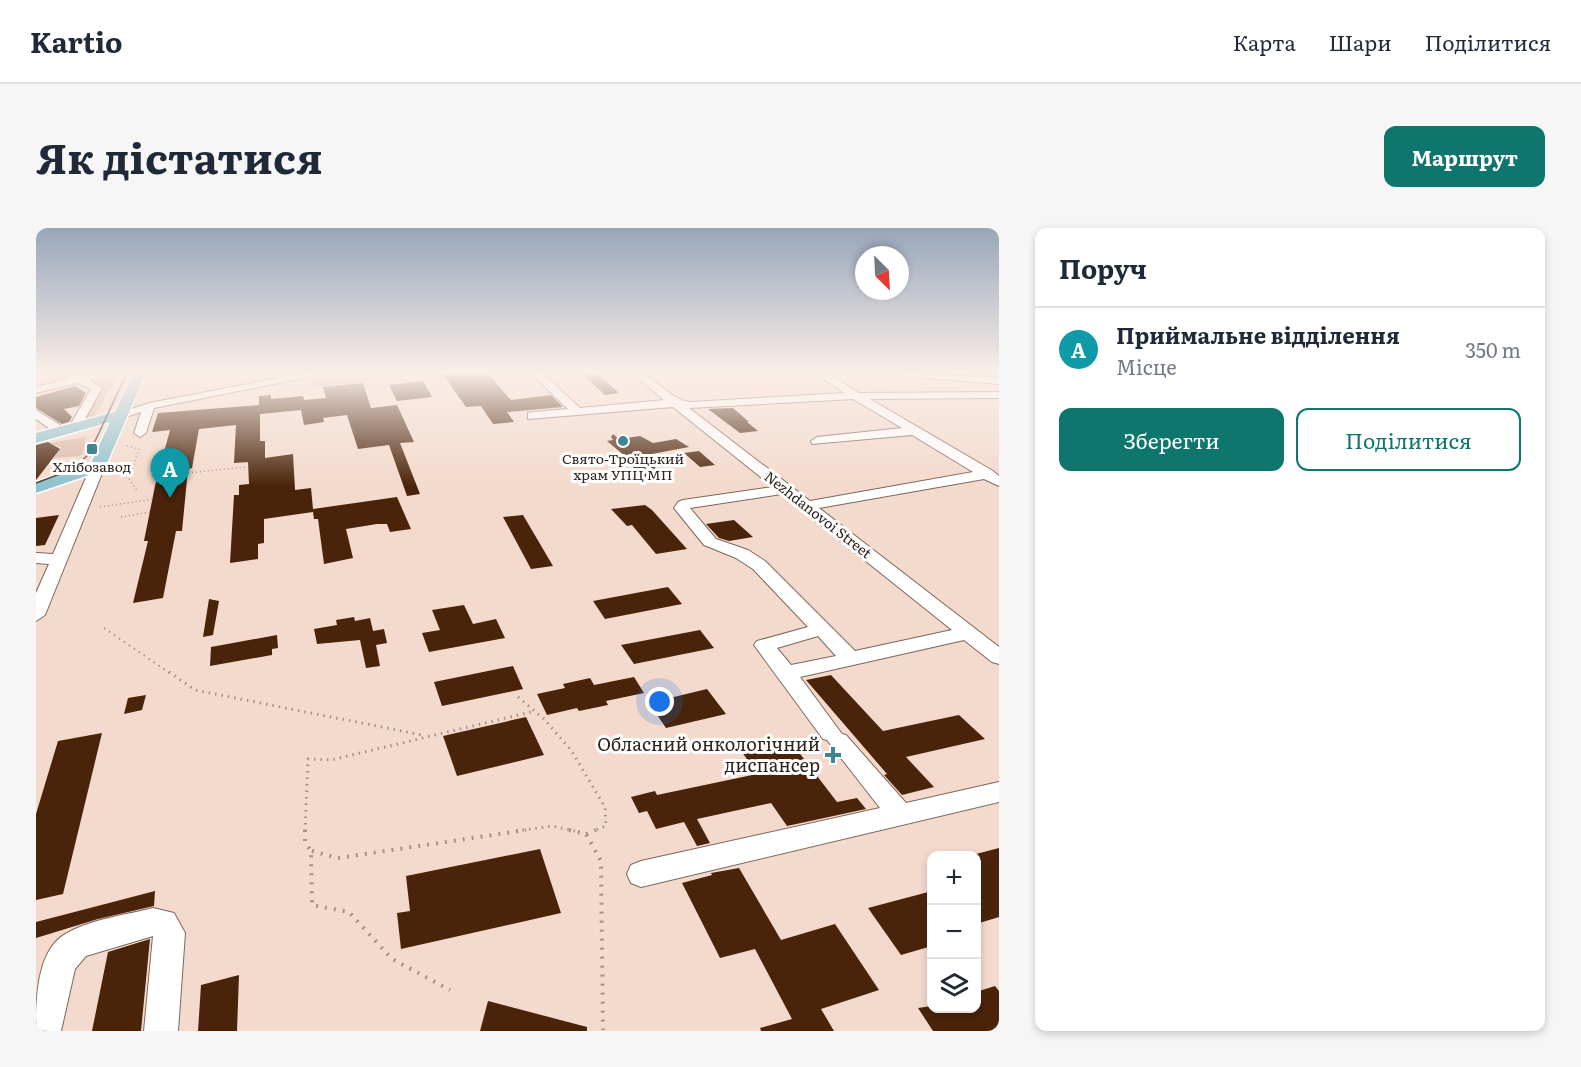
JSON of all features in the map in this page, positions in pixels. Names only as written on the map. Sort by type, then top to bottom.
[{"type":"main road","points":[[36,438],[121,410]]},
{"type":"main road","points":[[37,487],[98,466],[124,410]]},
{"type":"street","points":[[36,414],[68,429],[81,410]]},
{"type":"street","points":[[140,433],[148,410]]},
{"type":"street","points":[[532,416],[584,410]]},
{"type":"street","name":"Nezhdanovoi Street","points":[[683,410],[999,657]]},
{"type":"street","points":[[877,410],[992,474],[999,482]]},
{"type":"street","points":[[817,441],[911,431]]},
{"type":"street","points":[[36,615],[98,466]]},
{"type":"street","points":[[807,506],[992,474]]},
{"type":"street","points":[[786,489],[683,505],[682,508],[710,542],[742,554],[759,566],[851,659]]},
{"type":"street","points":[[36,558],[58,559]]},
{"type":"street","points":[[822,629],[764,645],[784,674],[835,737],[901,814]]},
{"type":"street","points":[[784,674],[968,633]]},
{"type":"street","points":[[641,874],[999,792]]},
{"type":"street","points":[[44,1031],[61,961],[76,944],[153,922],[163,923],[170,933],[161,1031]]},
{"type":"path","points":[[127,446],[139,449],[129,479],[138,492]]},
{"type":"path","points":[[188,473],[245,467]]},
{"type":"path","points":[[100,507],[153,499]]},
{"type":"path","points":[[121,517],[150,512]]},
{"type":"path","points":[[104,628],[195,690],[424,736]]},
{"type":"path","points":[[518,697],[535,711],[571,750],[605,807],[606,826],[586,834],[552,826],[338,858],[312,851],[305,842],[308,759],[331,760],[535,711]]},
{"type":"path","points":[[586,834],[601,861],[603,1030]]},
{"type":"path","points":[[312,851],[312,905],[349,912],[392,959],[450,990]]},
{"type":"shaded area","points":[[87,410],[98,410],[94,417],[83,419]]},
{"type":"shaded area","points":[[86,437],[83,453],[80,456],[54,458],[61,447],[49,443]]},
{"type":"building","points":[[40,410],[65,410],[72,417],[69,422],[62,424]]},
{"type":"building","points":[[190,410],[296,410],[260,414],[260,441],[265,441],[265,458],[293,454],[295,490],[311,488],[313,509],[397,497],[411,529],[390,532],[387,524],[377,524],[346,529],[353,558],[324,564],[318,519],[314,519],[313,512],[264,519],[264,543],[258,544],[258,559],[230,563],[234,495],[239,495],[239,485],[249,484],[248,462],[234,463],[236,425],[199,429],[192,468],[188,469],[182,531],[176,531],[163,598],[133,603],[148,541],[144,541],[155,486],[170,430],[152,432],[158,413]]},
{"type":"building","points":[[301,410],[400,410],[414,442],[400,443],[420,494],[407,496],[389,445],[358,449],[347,415],[323,418],[324,422],[304,425]]},
{"type":"building","points":[[484,410],[524,410],[507,412],[514,422],[493,424]]},
{"type":"building","points":[[710,410],[736,410],[758,431],[740,433]]},
{"type":"building","points":[[613,434],[619,439],[640,436],[653,443],[676,439],[689,447],[641,456],[669,479],[644,482],[625,456],[607,441],[613,440],[611,437]]},
{"type":"building","points":[[48,442],[60,449],[36,480],[36,445]]},
{"type":"building","points":[[699,451],[715,465],[700,467],[684,453]]},
{"type":"building","points":[[645,505],[687,549],[656,554],[632,525],[627,526],[611,509]]},
{"type":"building","points":[[59,515],[45,545],[36,546],[36,518]]},
{"type":"building","points":[[523,515],[553,566],[531,569],[503,517]]},
{"type":"building","points":[[734,520],[753,537],[729,541],[719,538],[706,524]]},
{"type":"building","points":[[668,587],[682,604],[605,619],[593,601]]},
{"type":"building","points":[[209,599],[219,601],[213,635],[203,637]]},
{"type":"building","points":[[464,605],[473,624],[496,619],[505,638],[429,652],[422,633],[440,630],[432,610]]},
{"type":"building","points":[[354,617],[355,621],[370,618],[373,631],[384,629],[387,643],[376,645],[380,666],[366,668],[360,640],[317,644],[314,629],[337,625],[336,620]]},
{"type":"building","points":[[700,630],[714,648],[634,664],[621,645]]},
{"type":"building","points":[[277,635],[278,648],[272,649],[272,655],[210,666],[211,647]]},
{"type":"building","points":[[513,666],[523,689],[442,706],[434,682]]},
{"type":"building","points":[[831,675],[883,731],[959,715],[985,739],[906,757],[934,787],[902,795],[884,775],[887,774],[806,680]]},
{"type":"building","points":[[634,677],[644,693],[606,701],[608,705],[579,711],[577,708],[547,715],[537,694],[565,688],[563,684],[590,678],[594,685]]},
{"type":"building","points":[[707,689],[726,714],[666,728],[649,703]]},
{"type":"building","points":[[146,695],[142,710],[124,714],[128,698]]},
{"type":"building","points":[[526,717],[544,755],[457,776],[443,736]]},
{"type":"building","points":[[102,733],[63,894],[36,900],[36,814],[58,741]]},
{"type":"building","points":[[791,742],[837,802],[857,798],[866,809],[787,826],[771,803],[697,819],[710,843],[697,846],[684,822],[656,829],[647,811],[639,813],[631,797],[655,791],[657,795],[757,774],[742,752]]},
{"type":"building","points":[[999,848],[999,917],[981,922],[981,905],[981,853]]},
{"type":"building","points":[[540,849],[561,913],[401,949],[397,913],[410,911],[406,876]]},
{"type":"building","points":[[739,868],[781,940],[835,924],[879,990],[821,1009],[834,1031],[761,1031],[760,1028],[792,1019],[755,949],[720,958],[682,883],[712,875],[711,873]]},
{"type":"building","points":[[155,891],[154,906],[98,919],[36,938],[36,922]]},
{"type":"building","points":[[927,892],[927,947],[901,955],[868,908]]},
{"type":"building","points":[[150,939],[141,1031],[92,1031],[108,952]]},
{"type":"building","points":[[239,975],[237,1031],[198,1031],[201,985]]},
{"type":"building","points":[[995,986],[999,991],[999,1031],[933,1031],[918,1008],[927,1007],[927,1013],[981,1013],[981,990]]},
{"type":"building","points":[[488,1001],[587,1027],[587,1031],[480,1031]]},
{"type":"tram line","points":[[36,483],[73,469],[89,454],[109,410]]},
{"type":"place","name":"Свято-Троїцький храм УПЦ МП","points":[[623,441]]},
{"type":"place","name":"Хлібозавод","points":[[92,449]]},
{"type":"place","name":"Приймальне відділення","points":[[170,498]]},
{"type":"place","name":"Обласний онкологічний диспансер","points":[[833,755]]}]
